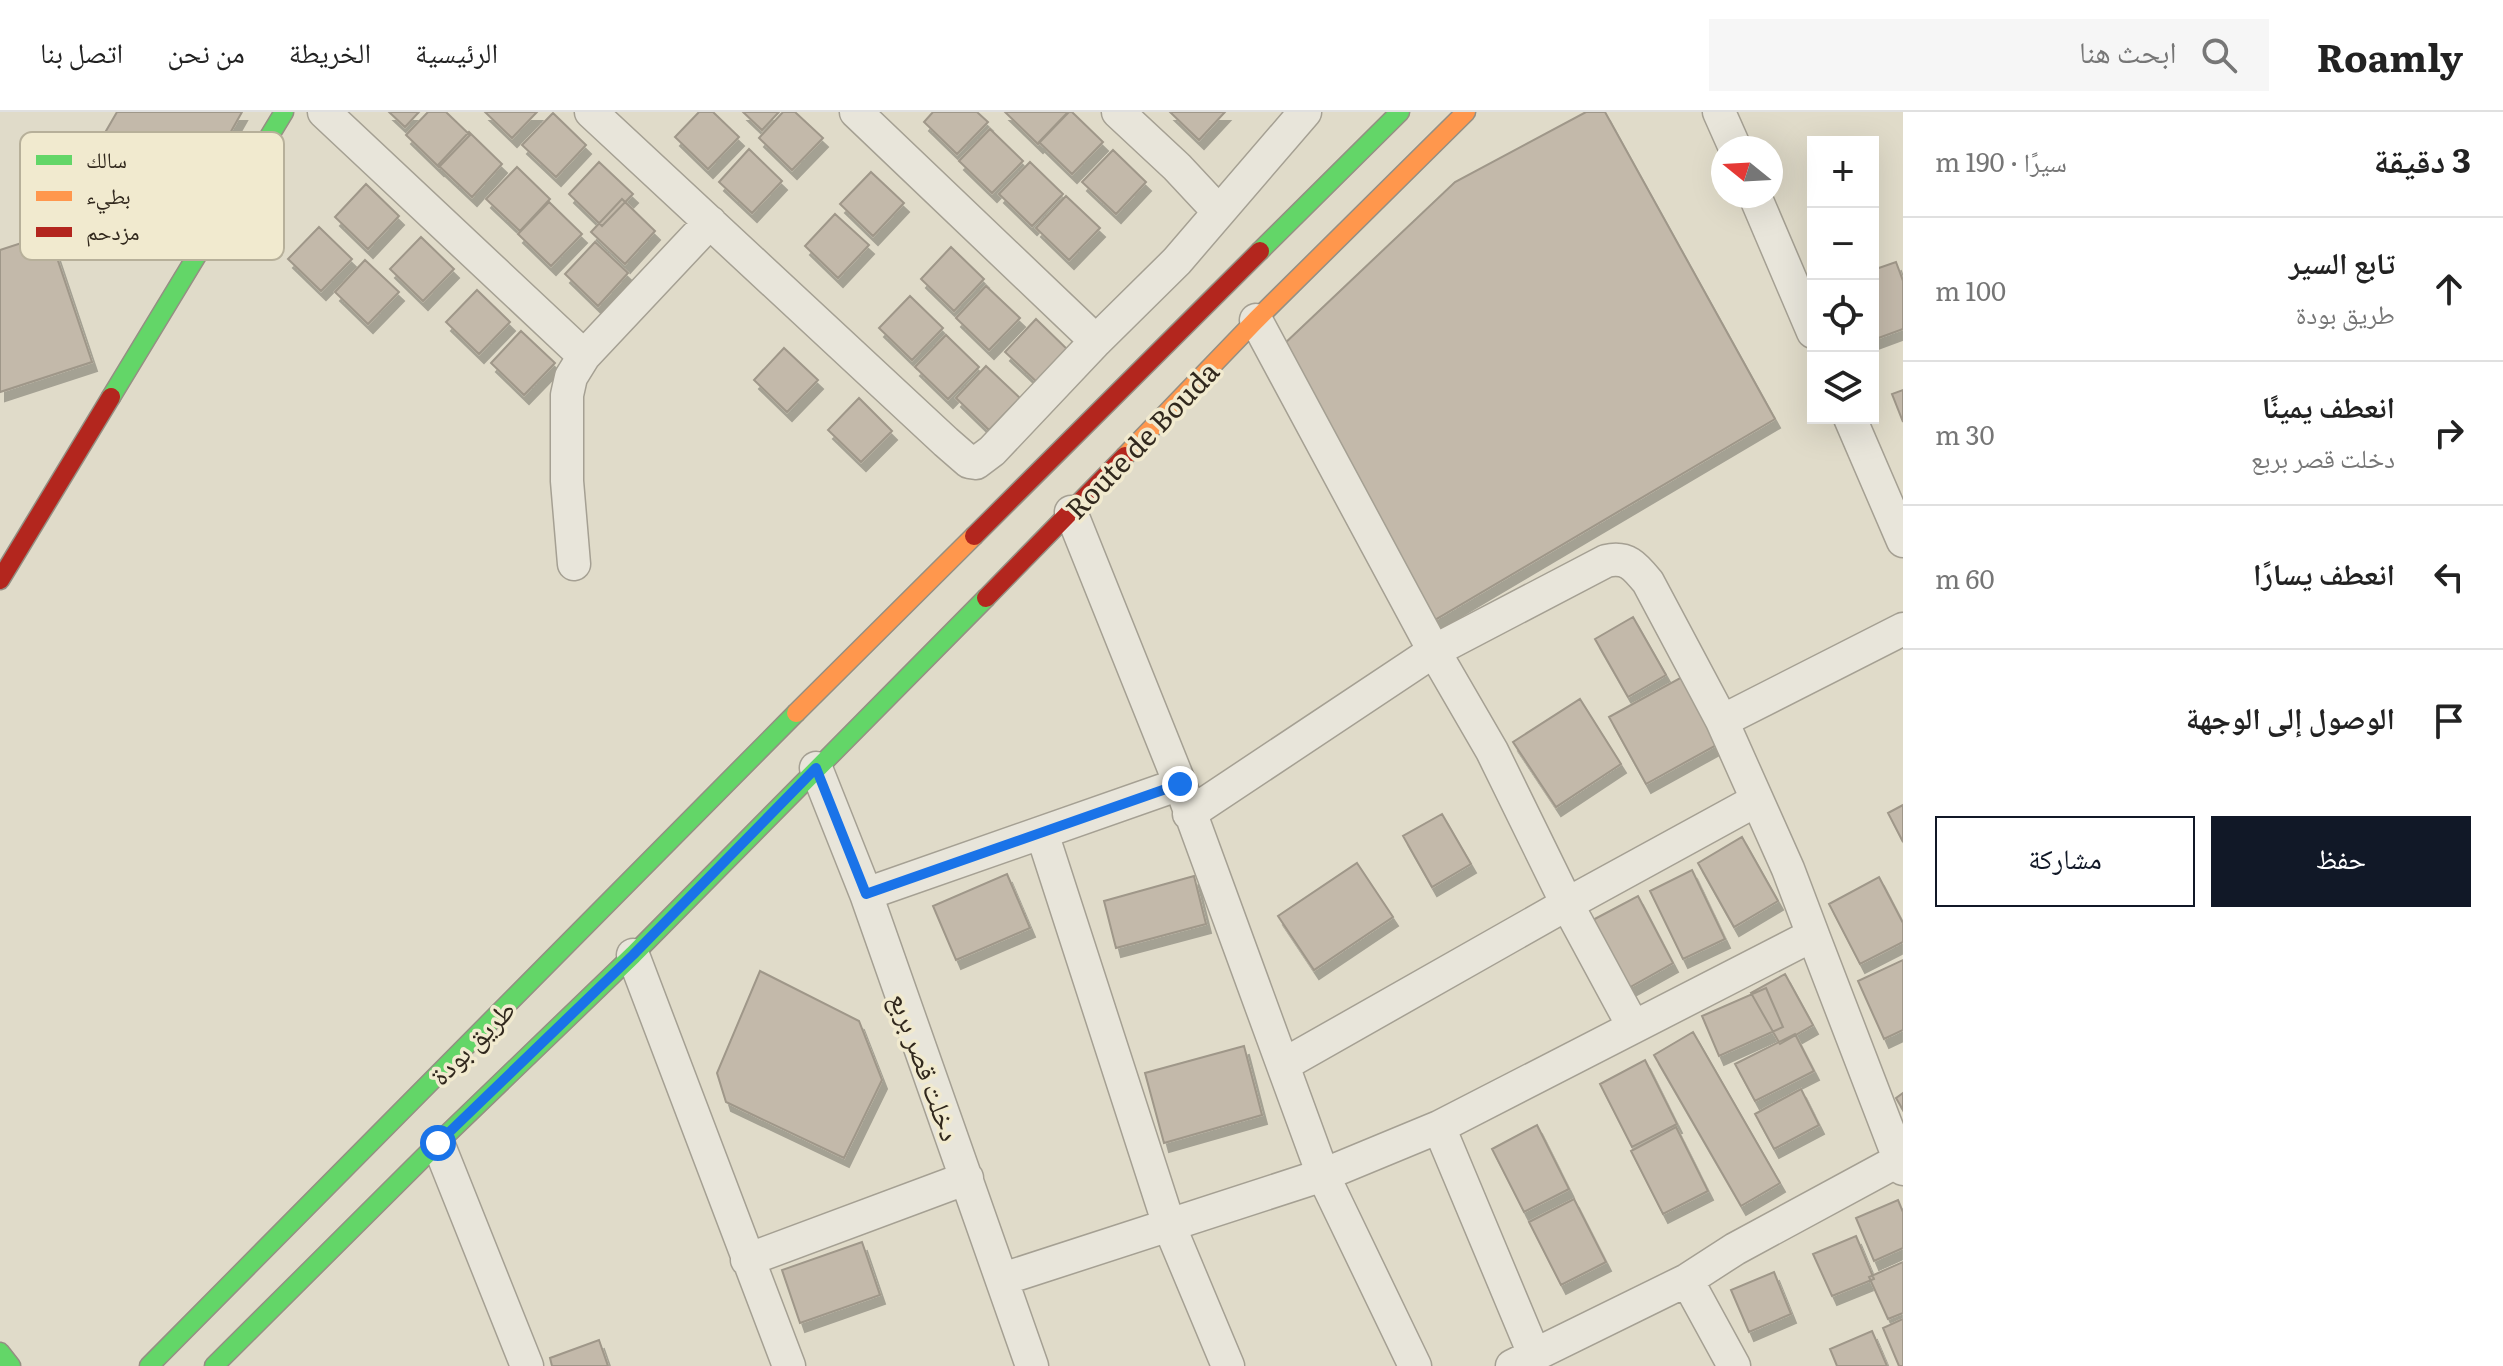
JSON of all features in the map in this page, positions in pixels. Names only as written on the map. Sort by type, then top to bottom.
[{"type":"main road","points":[[272,132],[284,112]]},
{"type":"main road","name":"Route de Bouda","points":[[794,715],[1400,112]]},
{"type":"main road","name":"Route de Bouda","points":[[816,768],[1071,512],[1256,320],[1466,112]]},
{"type":"main road","points":[[0,580],[194,260]]},
{"type":"main road","name":"طريق بودة","points":[[149,1366],[794,715]]},
{"type":"main road","name":"طريق بودة","points":[[214,1366],[633,955],[816,768]]},
{"type":"main road","points":[[0,1352],[11,1366]]},
{"type":"street","points":[[324,112],[584,356]]},
{"type":"street","points":[[591,112],[969,462],[976,463],[992,451],[1177,261],[1305,112]]},
{"type":"street","points":[[856,112],[1096,341]]},
{"type":"street","points":[[1118,112],[1177,167],[1219,212]]},
{"type":"street","points":[[1719,112],[1730,136]]},
{"type":"street","points":[[1760,208],[1807,318]]},
{"type":"street","points":[[574,564],[567,481],[567,395],[571,377],[584,356],[710,222]]},
{"type":"street","points":[[1256,320],[1434,651],[1492,751],[1567,904],[1633,1026]]},
{"type":"street","points":[[1853,424],[1903,541]]},
{"type":"street","points":[[1071,512],[1184,799],[1323,1175],[1415,1366]]},
{"type":"street","points":[[866,894],[1042,833],[1184,799],[1434,651],[1606,561],[1616,559],[1633,563],[1648,582],[1722,721],[1813,935],[1902,1162],[1735,1249],[1687,1280],[1523,1360],[1439,1127]]},
{"type":"street","points":[[1722,721],[1903,629]]},
{"type":"street","name":"دخلت قصر بربع","points":[[816,768],[866,894],[1032,1366]]},
{"type":"street","points":[[1283,1065],[1757,800]]},
{"type":"street","points":[[1042,833],[1169,1225],[1228,1366]]},
{"type":"street","points":[[1003,1279],[1323,1175],[1439,1127],[1813,935]]},
{"type":"street","points":[[633,955],[789,1366]]},
{"type":"street","points":[[438,1143],[527,1366]]},
{"type":"street","points":[[747,1260],[967,1178]]},
{"type":"street","points":[[1687,1280],[1734,1366]]},
{"type":"building","points":[[117,112],[242,112],[231,132],[105,132]]},
{"type":"building","points":[[389,112],[419,112],[405,127]]},
{"type":"building","points":[[428,112],[446,112],[470,135],[439,167],[406,135]]},
{"type":"building","points":[[485,112],[537,112],[512,138]]},
{"type":"building","points":[[699,112],[713,112],[739,137],[708,169],[675,137]]},
{"type":"building","points":[[743,112],[779,112],[762,130]]},
{"type":"building","points":[[783,112],[795,112],[823,138],[792,170],[759,138]]},
{"type":"building","points":[[933,112],[977,112],[988,122],[957,154],[924,122]]},
{"type":"building","points":[[1005,112],[1069,112],[1038,144]]},
{"type":"building","points":[[1068,112],[1072,112],[1103,142],[1072,174],[1039,142]]},
{"type":"building","points":[[1170,112],[1225,112],[1199,140]]},
{"type":"building","points":[[1586,112],[1605,112],[1775,419],[1433,621],[1282,346],[1455,182]]},
{"type":"building","points":[[553,113],[586,145],[556,177],[522,145]]},
{"type":"building","points":[[990,129],[1023,161],[992,193],[959,161]]},
{"type":"building","points":[[469,132],[502,164],[472,197],[438,165]]},
{"type":"building","points":[[749,149],[782,181],[752,213],[719,182]]},
{"type":"building","points":[[1113,150],[1146,182],[1116,214],[1082,182]]},
{"type":"building","points":[[599,162],[633,194],[602,226],[569,194]]},
{"type":"building","points":[[1030,162],[1063,194],[1032,226],[999,194]]},
{"type":"building","points":[[517,167],[550,199],[520,231],[486,199]]},
{"type":"building","points":[[871,172],[904,203],[873,236],[840,204]]},
{"type":"building","points":[[366,184],[399,216],[368,249],[335,217]]},
{"type":"building","points":[[1066,196],[1100,228],[1069,260],[1036,228]]},
{"type":"building","points":[[622,199],[655,231],[625,264],[591,232]]},
{"type":"building","points":[[549,202],[582,234],[551,266],[518,234]]},
{"type":"building","points":[[835,214],[869,245],[838,278],[805,246]]},
{"type":"building","points":[[319,227],[352,259],[321,291],[288,259]]},
{"type":"building","points":[[421,237],[454,269],[423,301],[390,269]]},
{"type":"building","points":[[595,242],[628,273],[598,306],[565,274]]},
{"type":"building","points":[[20,243],[20,260],[58,260],[92,362],[0,392],[0,250]]},
{"type":"building","points":[[951,247],[984,279],[954,311],[921,279]]},
{"type":"building","points":[[365,260],[399,292],[368,324],[335,292]]},
{"type":"building","points":[[1896,262],[1903,281],[1903,329],[1879,338],[1879,280],[1879,268]]},
{"type":"building","points":[[986,286],[1020,318],[989,350],[956,318]]},
{"type":"building","points":[[477,290],[510,322],[479,354],[446,322]]},
{"type":"building","points":[[910,296],[943,328],[912,360],[879,328]]},
{"type":"building","points":[[1036,319],[1069,351],[1039,384],[1005,352]]},
{"type":"building","points":[[521,331],[555,363],[524,395],[491,363]]},
{"type":"building","points":[[946,335],[979,367],[948,399],[915,367]]},
{"type":"building","points":[[784,348],[818,380],[787,412],[754,380]]},
{"type":"building","points":[[986,366],[1020,398],[989,430],[956,398]]},
{"type":"building","points":[[1903,390],[1903,422],[1892,394]]},
{"type":"building","points":[[859,398],[892,431],[861,462],[828,430]]},
{"type":"building","points":[[1633,617],[1666,675],[1628,697],[1595,639]]},
{"type":"building","points":[[1682,677],[1718,744],[1646,784],[1609,717]]},
{"type":"building","points":[[1580,699],[1621,764],[1556,807],[1513,742]]},
{"type":"building","points":[[1903,805],[1903,842],[1888,813]]},
{"type":"building","points":[[1442,814],[1471,864],[1432,887],[1403,836]]},
{"type":"building","points":[[1742,837],[1778,901],[1734,927],[1698,863]]},
{"type":"building","points":[[1357,863],[1393,917],[1314,970],[1278,916]]},
{"type":"building","points":[[1692,870],[1725,939],[1683,959],[1650,891]]},
{"type":"building","points":[[1007,874],[1030,928],[956,960],[933,906]]},
{"type":"building","points":[[1194,876],[1206,924],[1116,948],[1104,901]]},
{"type":"building","points":[[1879,877],[1903,923],[1903,942],[1860,964],[1829,904]]},
{"type":"building","points":[[1638,896],[1673,963],[1625,990],[1589,922]]},
{"type":"building","points":[[1903,960],[1903,1030],[1884,1039],[1858,981]]},
{"type":"building","points":[[760,971],[859,1021],[882,1080],[844,1158],[726,1102],[717,1073]]},
{"type":"building","points":[[1785,974],[1813,1025],[1780,1044],[1751,993]]},
{"type":"building","points":[[1766,988],[1783,1027],[1719,1056],[1702,1016]]},
{"type":"building","points":[[1693,1032],[1780,1183],[1741,1206],[1654,1055]]},
{"type":"building","points":[[1795,1034],[1814,1071],[1755,1101],[1735,1064]]},
{"type":"building","points":[[1244,1046],[1262,1115],[1164,1143],[1145,1073]]},
{"type":"building","points":[[1645,1060],[1677,1124],[1632,1147],[1600,1084]]},
{"type":"building","points":[[1801,1089],[1819,1125],[1774,1149],[1755,1114]]},
{"type":"building","points":[[1903,1093],[1903,1110],[1896,1098]]},
{"type":"building","points":[[1537,1125],[1569,1189],[1524,1212],[1492,1149]]},
{"type":"building","points":[[1676,1127],[1708,1191],[1663,1214],[1631,1151]]},
{"type":"building","points":[[1574,1199],[1606,1262],[1561,1285],[1529,1222]]},
{"type":"building","points":[[1898,1200],[1903,1212],[1903,1248],[1874,1261],[1856,1218]]},
{"type":"building","points":[[1856,1236],[1874,1279],[1832,1296],[1813,1254]]},
{"type":"building","points":[[862,1242],[880,1295],[800,1323],[782,1270]]},
{"type":"building","points":[[1903,1262],[1903,1313],[1888,1319],[1869,1277]]},
{"type":"building","points":[[1774,1272],[1791,1314],[1749,1332],[1731,1290]]},
{"type":"building","points":[[1903,1319],[1903,1366],[1899,1366],[1883,1328]]},
{"type":"building","points":[[1872,1331],[1887,1366],[1837,1366],[1830,1349]]},
{"type":"building","points":[[599,1340],[608,1366],[552,1366],[550,1358]]},
{"type":"traffic: fast","points":[[272,132],[284,112]]},
{"type":"traffic: fast","points":[[1260,251],[1400,112]]},
{"type":"traffic: fast","points":[[111,397],[194,260]]},
{"type":"traffic: fast","points":[[214,1366],[633,955],[986,598]]},
{"type":"traffic: fast","points":[[149,1366],[796,713]]},
{"type":"traffic: fast","points":[[0,1352],[11,1366]]},
{"type":"traffic: slow","points":[[1125,456],[1256,320],[1466,112]]},
{"type":"traffic: slow","points":[[796,713],[974,536]]},
{"type":"traffic: jam","points":[[974,536],[1260,251]]},
{"type":"traffic: jam","points":[[0,580],[111,397]]},
{"type":"traffic: jam","points":[[986,598],[1125,456]]},
{"type":"route","points":[[438,1143],[633,955],[816,768],[866,894],[1180,784]]}]
